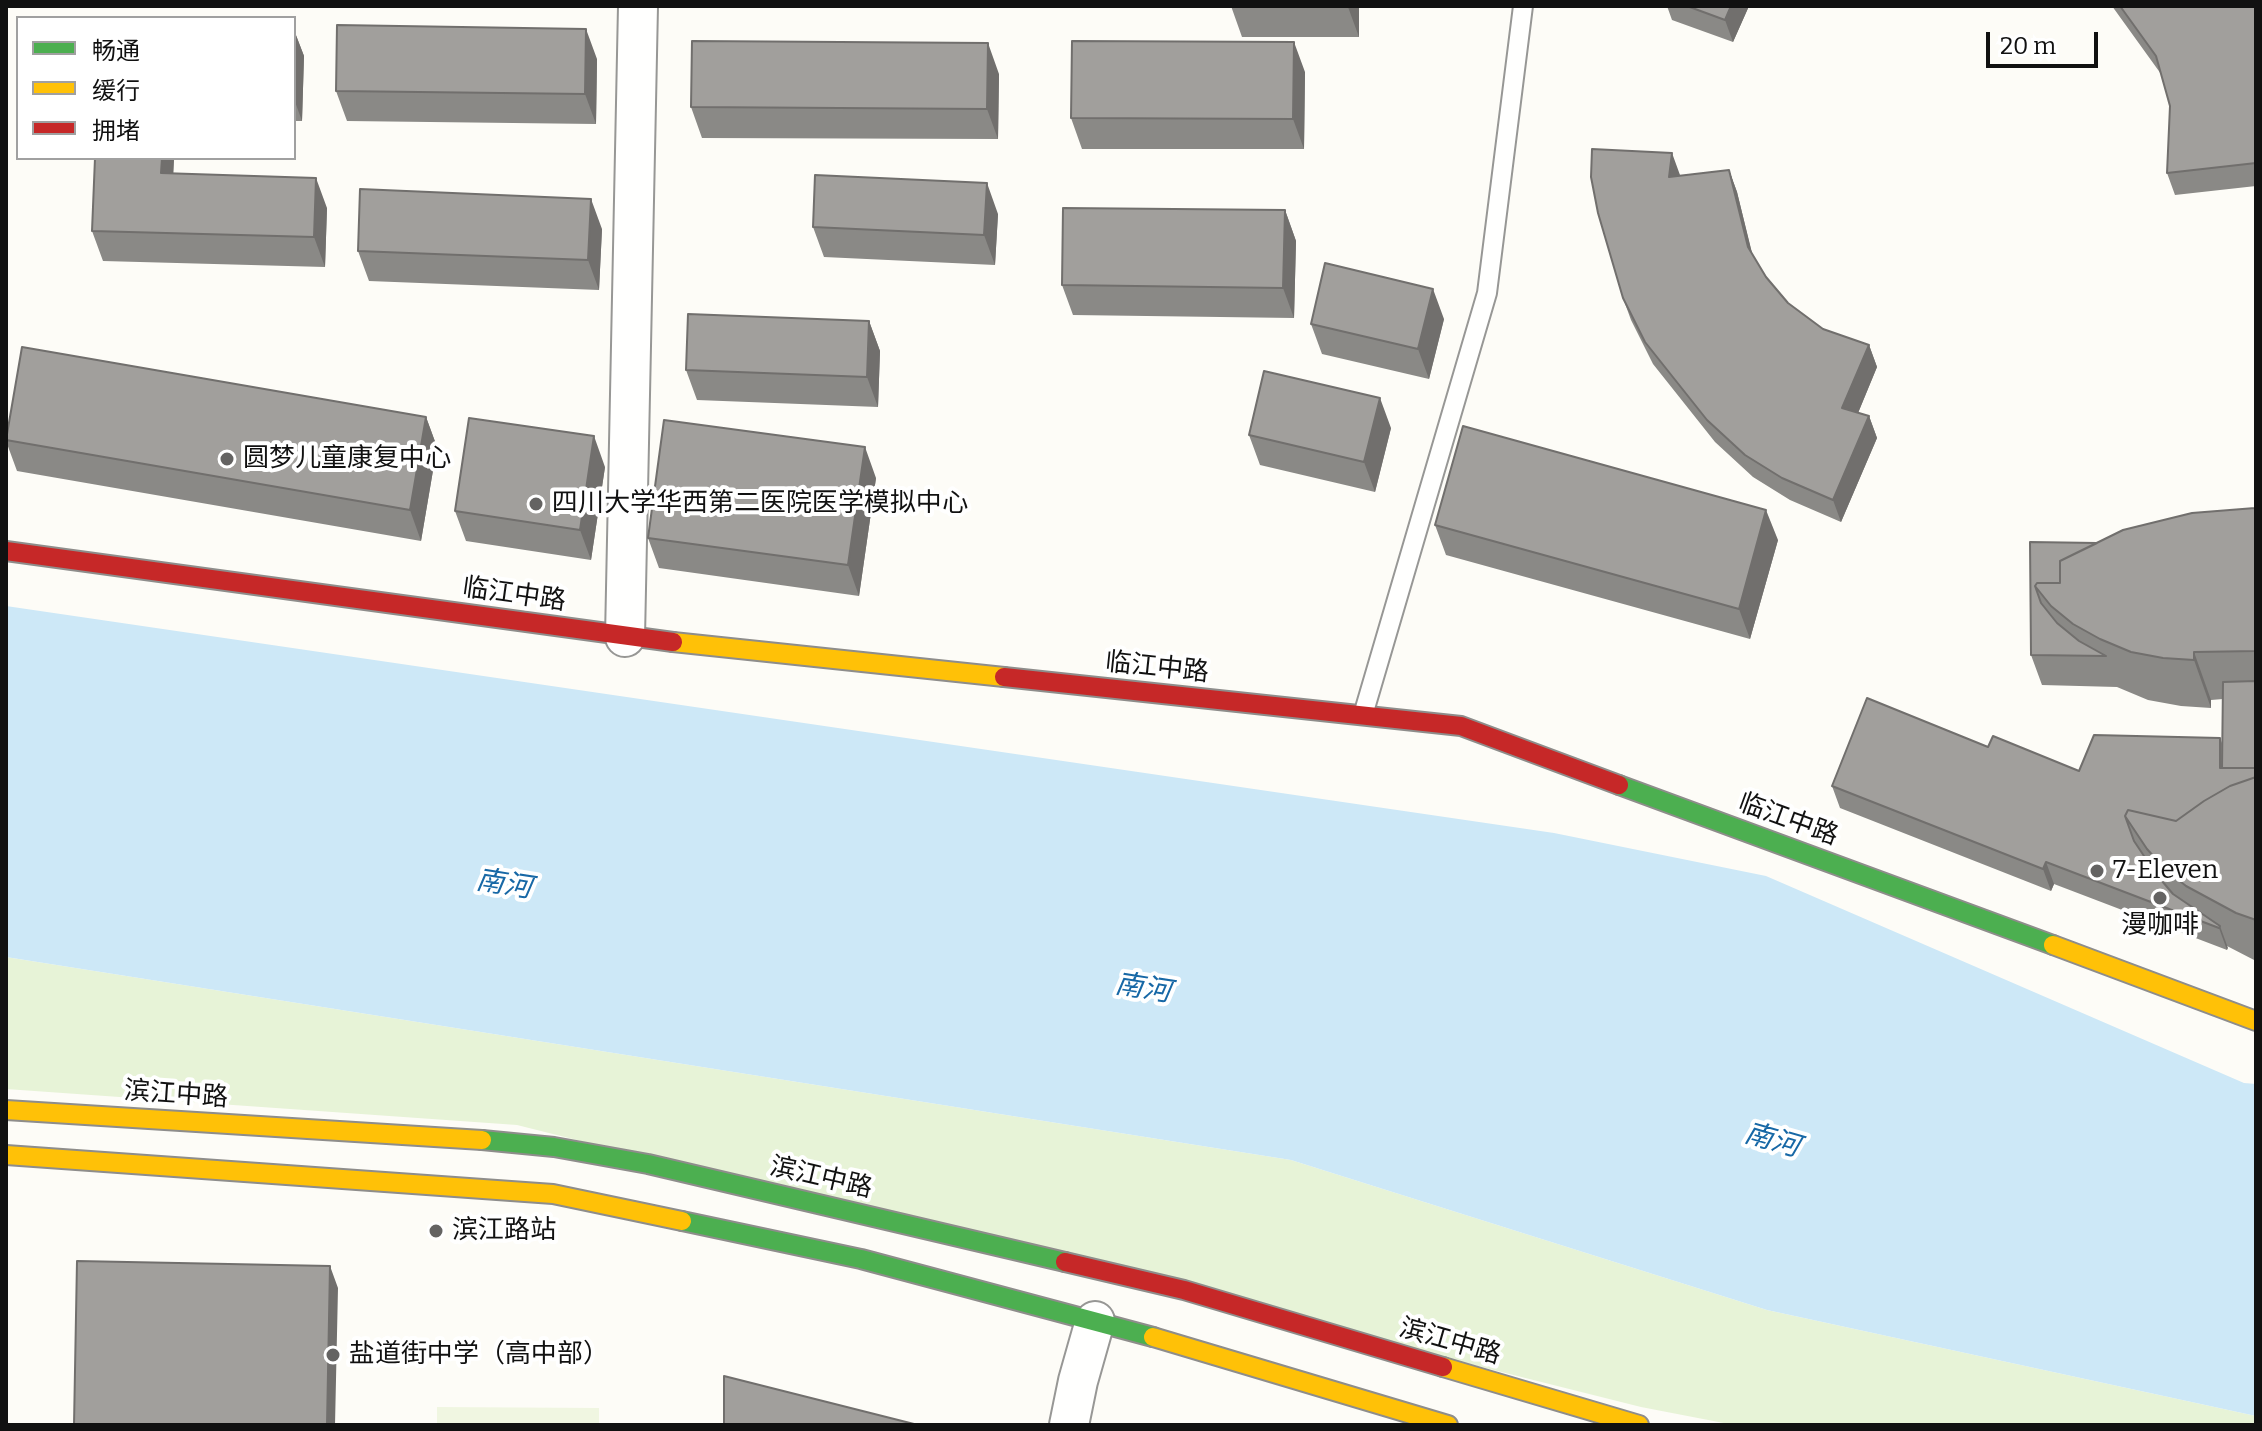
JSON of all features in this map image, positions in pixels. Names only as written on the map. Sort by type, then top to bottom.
[{"type":"main road","name":"临江中路","points":[[6,551],[625,637],[1461,726],[2256,1021]]},
{"type":"main road","name":"滨江中路","points":[[6,1110],[481,1140],[554,1147],[648,1164],[1184,1290],[1639,1425]]},
{"type":"main road","points":[[6,1155],[553,1194],[861,1259],[1095,1321],[1448,1425]]},
{"type":"main road","name":"滨江中路","points":[[1604,1414],[1657,1425]]},
{"type":"street","points":[[625,637],[638,6]]},
{"type":"street","points":[[1069,1425],[1095,1321]]},
{"type":"lane","points":[[1362,716],[1487,293],[1523,6]]},
{"type":"green space","points":[[6,957],[1291,1160],[1767,1310],[2256,1416],[2256,1425],[1734,1425],[1641,1407],[517,1125],[6,1089]]},
{"type":"green space","points":[[437,1407],[599,1408],[599,1425],[437,1425]]},
{"type":"water","name":"南河","points":[[6,606],[1554,833],[1766,876],[2244,1083],[2256,1084],[2256,1416],[1767,1310],[1291,1160],[6,957]]},
{"type":"building","points":[[1348,6],[1348,7],[1231,7]]},
{"type":"building","points":[[1687,6],[1731,6],[1725,20]]},
{"type":"building","points":[[2120,6],[2256,6],[2256,163],[2167,173],[2170,106],[2156,56]]},
{"type":"building","points":[[337,25],[586,29],[585,94],[336,91]]},
{"type":"building","points":[[692,41],[988,43],[987,109],[691,107]]},
{"type":"building","points":[[1072,41],[1294,42],[1293,119],[1071,118]]},
{"type":"building","points":[[1592,149],[1672,153],[1669,177],[1729,170],[1748,247],[1766,277],[1788,303],[1823,329],[1869,345],[1842,408],[1869,416],[1833,500],[1782,478],[1745,455],[1707,420],[1645,342],[1623,298],[1598,213],[1591,177]]},
{"type":"building","points":[[95,160],[162,160],[161,173],[316,178],[314,237],[92,231]]},
{"type":"building","points":[[815,175],[987,183],[984,235],[813,227]]},
{"type":"building","points":[[360,189],[591,199],[588,260],[358,251]]},
{"type":"building","points":[[1063,208],[1285,210],[1283,288],[1062,285]]},
{"type":"building","points":[[1325,263],[1433,289],[1418,349],[1311,324]]},
{"type":"building","points":[[688,314],[869,321],[867,377],[686,370]]},
{"type":"building","name":"圆梦儿童康复中心","points":[[22,347],[426,417],[410,510],[6,440]]},
{"type":"building","points":[[1264,371],[1380,398],[1364,462],[1249,435]]},
{"type":"building","name":"四川大学华西第二医院医学模拟中心","points":[[469,418],[594,436],[580,530],[455,511]]},
{"type":"building","points":[[664,420],[865,447],[848,565],[648,538]]},
{"type":"building","points":[[1463,426],[1766,510],[1739,609],[1435,525]]},
{"type":"building","points":[[2255,504],[2256,651],[2194,652],[2194,660],[2131,652],[2073,624],[2051,606],[2035,586],[2037,583],[2060,583],[2060,561],[2123,530],[2192,513],[2255,508]]},
{"type":"building","points":[[2030,542],[2097,543],[2060,561],[2060,583],[2037,583],[2035,586],[2041,603],[2057,623],[2079,641],[2106,656],[2031,655]]},
{"type":"building","points":[[2256,681],[2256,768],[2222,768],[2223,682]]},
{"type":"building","points":[[1867,698],[1988,747],[1993,736],[2079,771],[2094,735],[2220,738],[2220,768],[2256,768],[2256,777],[2230,786],[2176,821],[2128,810],[2125,816],[2134,841],[2156,874],[2173,894],[2219,928],[2046,862],[2043,869],[1832,786]]},
{"type":"building","points":[[2256,777],[2256,920],[2236,913],[2186,886],[2147,849],[2125,816],[2128,810],[2176,821],[2230,786]]},
{"type":"building","points":[[77,1261],[330,1266],[327,1425],[74,1425]]},
{"type":"building","points":[[724,1376],[918,1425],[724,1425]]},
{"type":"traffic: fast","points":[[1619,785],[2053,945]]},
{"type":"traffic: fast","points":[[482,1140],[554,1147],[648,1164],[1065,1262]]},
{"type":"traffic: fast","points":[[682,1221],[861,1259],[1153,1337]]},
{"type":"traffic: slow","points":[[673,642],[1004,677]]},
{"type":"traffic: slow","points":[[2053,945],[2256,1021]]},
{"type":"traffic: slow","points":[[6,1110],[482,1140]]},
{"type":"traffic: slow","points":[[6,1155],[553,1194],[682,1221]]},
{"type":"traffic: slow","points":[[1153,1337],[1448,1425]]},
{"type":"traffic: slow","points":[[1443,1367],[1639,1425]]},
{"type":"traffic: jam","points":[[6,551],[673,642]]},
{"type":"traffic: jam","points":[[1004,677],[1461,726],[1619,785]]},
{"type":"traffic: jam","points":[[1065,1262],[1184,1290],[1443,1367]]},
{"type":"place","name":"圆梦儿童康复中心","points":[[227,459]]},
{"type":"place","name":"四川大学华西第二医院医学模拟中心","points":[[536,504]]},
{"type":"place","name":"7-Eleven","points":[[2097,871]]},
{"type":"place","name":"漫咖啡","points":[[2160,898]]},
{"type":"place","name":"滨江路站","points":[[436,1231]]},
{"type":"place","name":"盐道街中学（高中部）","points":[[333,1355]]}]
